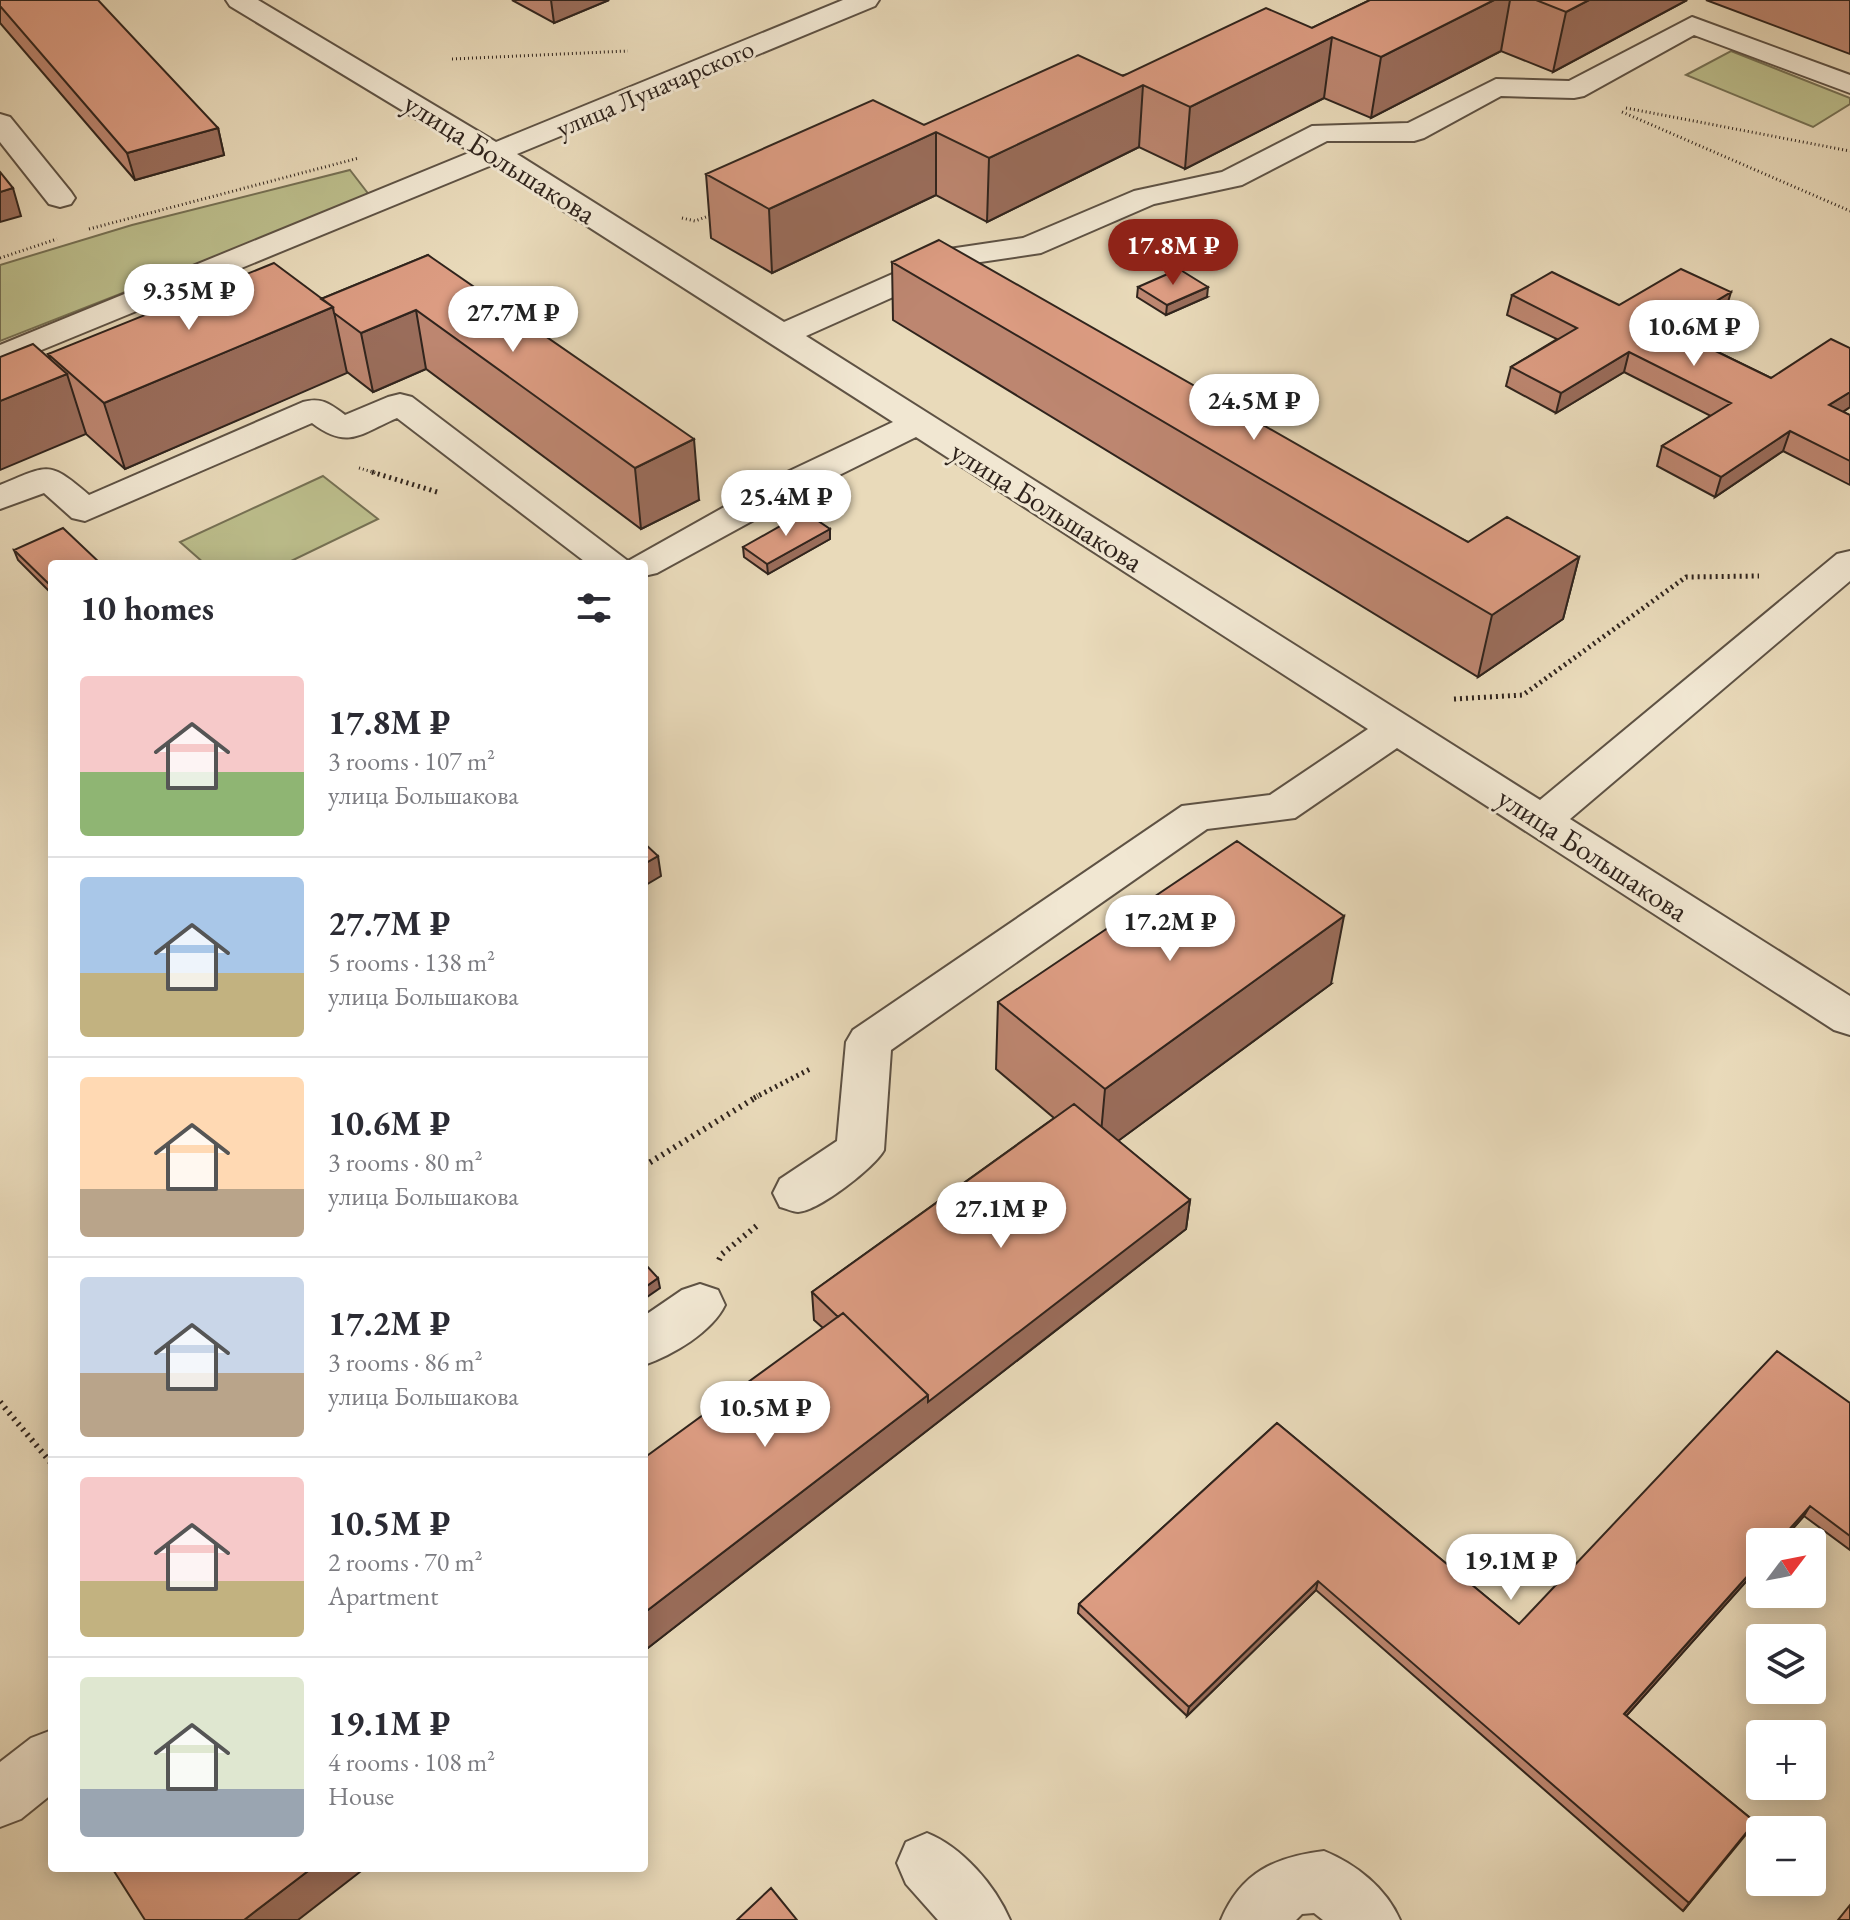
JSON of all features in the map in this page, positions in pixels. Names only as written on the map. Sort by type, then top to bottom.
[{"type":"street","name":"улица Большакова","points":[[239,0],[497,154],[1850,1018]]},
{"type":"street","name":"улица Луначарского","points":[[0,357],[866,0]]},
{"type":"street","points":[[779,336],[960,256],[1030,246],[1145,197],[1231,179],[1322,132],[1414,132],[1496,87],[1574,90],[1692,25],[1850,85]]},
{"type":"street","points":[[0,123],[60,198]]},
{"type":"street","points":[[960,256],[1002,280]]},
{"type":"street","points":[[0,498],[48,478],[85,510],[315,409],[342,429],[400,404],[607,560]]},
{"type":"street","points":[[648,563],[796,482],[917,424]]},
{"type":"street","points":[[1541,821],[1842,568]]},
{"type":"street","points":[[797,1193],[860,1150],[869,1042],[1197,816],[1280,808],[1398,728]]},
{"type":"street","points":[[648,1340],[700,1305]]},
{"type":"street","points":[[0,1798],[48,1761]]},
{"type":"street","points":[[927,1863],[979,1920]]},
{"type":"street","points":[[1252,1920],[1288,1886],[1324,1881],[1369,1920]]},
{"type":"path","points":[[452,59],[638,51]]},
{"type":"path","points":[[1574,90],[1850,211]]},
{"type":"path","points":[[1601,104],[1850,151]]},
{"type":"path","points":[[77,232],[359,158]]},
{"type":"path","points":[[671,215],[695,221],[722,211]]},
{"type":"path","points":[[0,258],[65,237]]},
{"type":"path","points":[[358,468],[448,497]]},
{"type":"path","points":[[1454,699],[1523,695],[1686,577],[1842,568]]},
{"type":"path","points":[[648,1164],[769,1089],[869,1042]]},
{"type":"path","points":[[0,1402],[48,1459]]},
{"type":"green space","points":[[1731,51],[1850,98],[1850,104],[1813,127],[1686,75]]},
{"type":"green space","points":[[350,170],[370,196],[0,341],[0,265],[132,225]]},
{"type":"green space","points":[[323,476],[378,519],[293,560],[200,560],[180,542]]},
{"type":"building","points":[[0,0],[98,0],[218,128],[127,153],[0,6]]},
{"type":"building","points":[[1370,0],[1494,0],[1381,57],[1332,37],[1190,107],[1143,85],[989,158],[936,132],[769,209],[706,174],[873,100],[924,125],[1078,55],[1123,76],[1266,8],[1312,28]]},
{"type":"building","points":[[1536,0],[1589,0],[1566,12]]},
{"type":"building","points":[[0,172],[13,188],[0,192]]},
{"type":"building","points":[[939,240],[1468,542],[1507,517],[1579,557],[1492,615],[892,262]]},
{"type":"building","points":[[428,255],[694,439],[635,468],[416,310],[361,333],[321,299]]},
{"type":"building","points":[[274,263],[333,307],[104,403],[48,354]]},
{"type":"building","points":[[1179,269],[1208,287],[1167,305],[1138,287]]},
{"type":"building","points":[[1681,269],[1731,292],[1670,329],[1771,378],[1831,339],[1850,348],[1850,392],[1829,405],[1850,415],[1850,461],[1790,431],[1721,477],[1662,446],[1731,403],[1629,352],[1561,393],[1511,367],[1577,328],[1512,295],[1552,272],[1619,305]]},
{"type":"building","points":[[33,344],[67,374],[0,401],[0,357]]},
{"type":"building","points":[[805,512],[830,529],[767,564],[743,547]]},
{"type":"building","points":[[63,528],[97,560],[48,560],[48,583],[14,550]]},
{"type":"building","points":[[1237,841],[1344,916],[1105,1089],[998,1002]]},
{"type":"building","points":[[648,847],[658,856],[648,862]]},
{"type":"building","points":[[1074,1104],[1190,1200],[928,1402],[928,1395],[843,1313],[838,1317],[812,1292]]},
{"type":"building","points":[[648,1267],[658,1278],[648,1285]]},
{"type":"building","points":[[843,1313],[928,1395],[648,1610],[648,1455]]},
{"type":"building","points":[[1777,1351],[1850,1403],[1850,1536],[1810,1506],[1790,1528],[1746,1528],[1746,1578],[1624,1714],[1748,1816],[1746,1833],[1689,1903],[1318,1581],[1189,1707],[1079,1604],[1277,1423],[1519,1624]]},
{"type":"building","points":[[115,1872],[307,1872],[244,1920],[145,1920]]},
{"type":"building","points":[[771,1888],[797,1920],[737,1920]]},
{"type":"building","points":[[1850,1905],[1850,1920],[1838,1920]]}]
